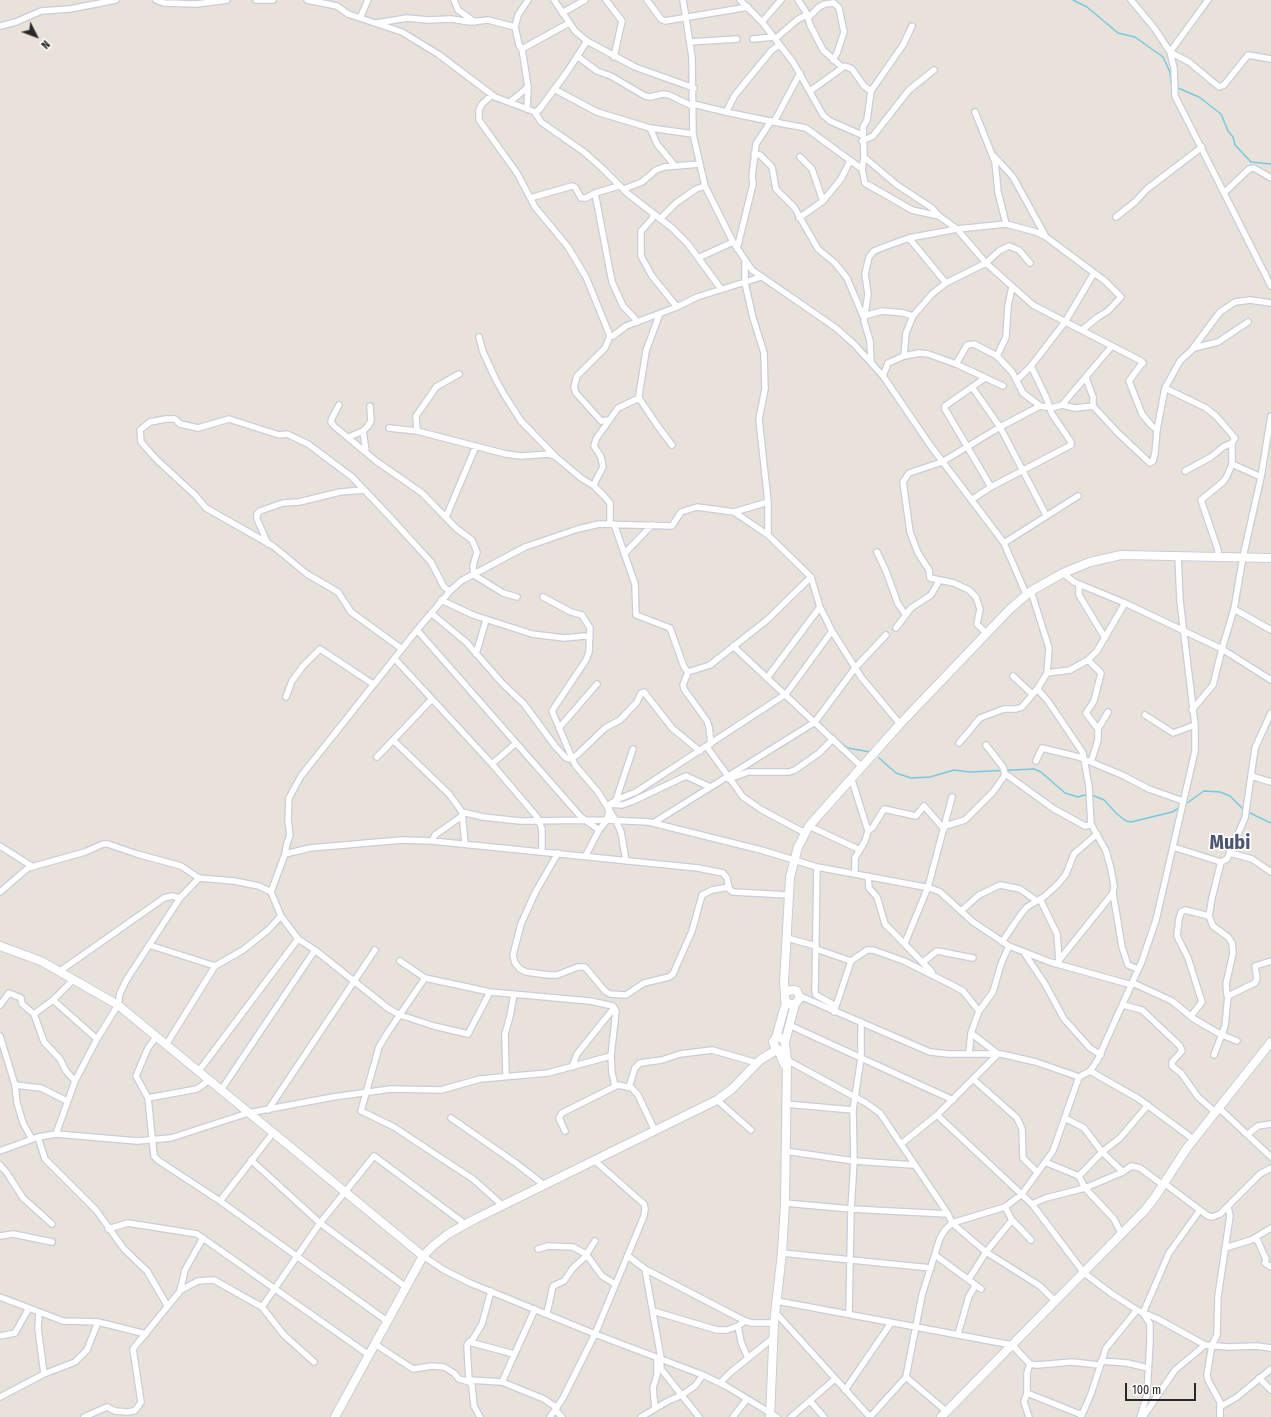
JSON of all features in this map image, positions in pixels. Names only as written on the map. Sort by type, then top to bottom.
[{"type":"main road","points":[[335,1417],[423,1256],[443,1238],[465,1224],[502,1205],[595,1161],[717,1100],[732,1089],[759,1061],[775,1038],[786,998],[789,895],[794,860],[807,830],[851,777],[986,632],[1029,593],[1063,573],[1090,562],[1121,556],[1178,555],[1271,558]]},
{"type":"main road","points":[[0,946],[41,961],[118,1005],[248,1113],[346,1191],[423,1256]]},
{"type":"main road","points":[[759,1061],[781,1046],[797,999],[786,972]]},
{"type":"main road","points":[[786,998],[793,990],[797,999]]},
{"type":"main road","points":[[786,998],[789,1004],[797,999]]},
{"type":"main road","points":[[772,1416],[773,1338],[782,1253],[785,1202],[786,1063],[781,1046],[781,1037],[775,1038]]},
{"type":"main road","points":[[943,1414],[987,1368],[1056,1302],[1145,1210],[1193,1139],[1270,1044]]},
{"type":"street","points":[[0,26],[16,22],[41,11],[70,9],[116,0]]},
{"type":"street","points":[[156,0],[168,3],[197,4],[227,0]]},
{"type":"street","points":[[256,0],[273,0]]},
{"type":"street","points":[[307,0],[337,6],[348,14],[402,32],[426,46],[477,82],[492,95],[535,112],[541,122],[584,152],[631,197],[654,214],[688,244],[721,289]]},
{"type":"street","points":[[360,18],[368,0]]},
{"type":"street","points":[[454,0],[458,10],[476,22]]},
{"type":"street","points":[[527,109],[528,87],[522,48],[519,45],[515,27],[518,15],[528,0]]},
{"type":"street","points":[[554,0],[569,23],[587,41],[614,57],[635,67],[694,88]]},
{"type":"street","points":[[562,13],[585,0]]},
{"type":"street","points":[[606,0],[622,21],[614,57]]},
{"type":"street","points":[[647,0],[663,21],[748,7]]},
{"type":"street","points":[[683,0],[690,42],[694,88],[692,105],[693,134],[706,186],[733,242],[752,270],[836,328],[854,344],[883,376],[942,462],[1004,543],[1029,593],[1047,638],[1049,648],[1047,674],[1038,688],[1022,707],[1016,709],[1004,709],[980,718],[959,742]]},
{"type":"street","points":[[740,0],[762,22],[800,73],[820,110],[830,121],[862,138],[873,136],[909,90],[934,70]]},
{"type":"street","points":[[762,22],[781,0]]},
{"type":"street","points":[[798,0],[823,50],[842,67],[845,66],[852,69],[864,86],[871,91]]},
{"type":"street","points":[[1170,52],[1208,0]]},
{"type":"street","points":[[1133,1],[1155,29],[1170,52],[1174,68],[1175,96],[1225,192],[1271,286]]},
{"type":"street","points":[[753,39],[774,38],[797,20],[807,16],[819,7],[825,4],[834,3],[839,8],[844,32],[833,60]]},
{"type":"street","points":[[375,23],[407,18],[428,20],[451,19],[476,22],[488,20],[515,27]]},
{"type":"street","points":[[522,48],[569,23]]},
{"type":"street","points":[[912,26],[903,45],[871,91],[867,120],[862,127],[864,157],[862,169],[865,183],[912,210],[939,216]]},
{"type":"street","points":[[690,42],[737,39]]},
{"type":"street","points":[[535,112],[539,110],[587,41]]},
{"type":"street","points":[[726,112],[735,95],[771,51],[779,45]]},
{"type":"street","points":[[1170,52],[1189,62],[1219,87],[1224,85],[1248,55],[1271,59]]},
{"type":"street","points":[[577,56],[597,71],[611,76],[645,96],[650,97],[663,94],[669,95],[692,105],[806,128],[862,169]]},
{"type":"street","points":[[810,91],[842,67]]},
{"type":"street","points":[[737,248],[753,184],[754,154],[757,140],[773,122],[800,73]]},
{"type":"street","points":[[510,102],[528,87]]},
{"type":"street","points":[[554,89],[597,112],[650,128],[693,134]]},
{"type":"street","points":[[492,95],[482,104],[479,110],[479,120],[517,173],[530,198],[548,226],[568,247],[586,277],[610,336]]},
{"type":"street","points":[[975,112],[994,156],[998,192],[1006,224]]},
{"type":"street","points":[[650,128],[656,144],[675,166]]},
{"type":"street","points":[[1116,217],[1135,202],[1147,189],[1202,147]]},
{"type":"street","points":[[754,154],[760,155],[772,168],[776,189],[794,207],[818,249],[834,263],[847,278],[864,316],[870,341],[870,362]]},
{"type":"street","points":[[994,156],[1013,177],[1046,237]]},
{"type":"street","points":[[800,157],[812,169],[823,201]]},
{"type":"street","points":[[864,157],[897,185],[932,208],[939,216],[957,229],[986,263],[1032,305],[1049,315],[1130,354],[1143,363],[1129,381],[1142,414],[1157,430]]},
{"type":"street","points":[[799,218],[823,201],[841,179],[850,161]]},
{"type":"street","points":[[530,198],[572,186],[575,187],[581,198],[586,198],[595,193],[642,182],[656,170],[675,166],[700,164]]},
{"type":"street","points":[[1225,192],[1249,168],[1254,168],[1271,178]]},
{"type":"street","points":[[660,219],[683,198],[696,189],[706,186]]},
{"type":"street","points":[[595,193],[612,282],[623,306],[638,322]]},
{"type":"street","points":[[654,214],[652,219],[641,231],[641,256],[652,276],[677,307]]},
{"type":"street","points":[[864,316],[868,294],[865,274],[869,257],[874,251],[884,246],[909,238],[957,229],[1006,224],[1046,237],[1094,273],[1121,297],[1108,311],[1082,330]]},
{"type":"street","points":[[909,238],[946,284]]},
{"type":"street","points":[[698,258],[733,242]]},
{"type":"street","points":[[904,356],[906,333],[913,316],[932,294],[946,284],[986,263],[999,251],[1009,246],[1019,250],[1030,263]]},
{"type":"street","points":[[745,260],[745,283],[753,318],[764,352],[765,389],[759,419],[768,502],[768,535]]},
{"type":"street","points":[[1017,380],[1031,366],[1065,322],[1094,273]]},
{"type":"street","points":[[609,420],[601,421],[576,393],[574,387],[577,376],[605,348],[610,336],[626,326],[677,307],[697,297],[761,277]]},
{"type":"street","points":[[997,356],[1006,337],[1008,300],[1012,287]]},
{"type":"street","points":[[1189,353],[1220,312],[1235,302],[1250,300],[1271,303]]},
{"type":"street","points":[[864,316],[882,312],[903,313],[913,316]]},
{"type":"street","points":[[660,313],[646,351],[639,398],[672,445]]},
{"type":"street","points":[[1086,378],[1093,397],[1093,406],[1118,433],[1150,463],[1153,461],[1155,453],[1157,430],[1165,388],[1180,361],[1194,348],[1218,342],[1248,322]]},
{"type":"street","points":[[479,337],[483,352],[505,396],[521,421],[556,457],[581,478],[594,486],[610,503],[612,524],[635,584],[636,615],[670,628],[684,667],[688,672]]},
{"type":"street","points":[[956,364],[969,343],[980,346],[997,356],[1017,380],[1023,393],[1040,406],[1051,408],[1062,405],[1075,408],[1093,406]]},
{"type":"street","points":[[1062,405],[1112,346]]},
{"type":"street","points":[[883,376],[888,363],[904,356],[919,353],[928,354],[956,364],[1003,386]]},
{"type":"street","points":[[972,500],[1023,470],[1071,445],[1071,442],[1052,414],[1051,408],[1031,366]]},
{"type":"street","points":[[416,431],[416,416],[436,387],[459,374]]},
{"type":"street","points":[[985,378],[945,406],[945,409],[991,488]]},
{"type":"street","points":[[972,388],[1000,427],[1046,515]]},
{"type":"street","points":[[1165,388],[1192,400],[1216,416],[1234,436],[1235,441],[1232,443],[1232,464],[1227,476],[1201,500],[1218,550],[1218,556]]},
{"type":"street","points":[[594,486],[603,467],[601,457],[594,446],[596,439],[618,408],[639,398]]},
{"type":"street","points":[[339,405],[331,422],[376,461],[422,493],[472,540],[476,547],[476,557],[473,566],[474,575]]},
{"type":"street","points":[[348,437],[364,431],[371,421],[370,406]]},
{"type":"street","points":[[986,632],[978,624],[980,609],[976,597],[964,586],[930,578],[929,570],[913,542],[903,486],[905,477],[909,473],[942,462],[1000,427],[1040,406]]},
{"type":"street","points":[[1192,710],[1214,685],[1222,649],[1234,609],[1243,557],[1261,477],[1271,416]]},
{"type":"street","points":[[402,649],[351,612],[338,592],[307,574],[268,544],[206,508],[195,495],[173,476],[141,442],[140,430],[144,425],[150,422],[172,418],[180,424],[198,428],[229,419],[279,435],[288,434],[316,449],[328,460],[352,477],[431,562],[444,587],[450,591]]},
{"type":"street","points":[[389,428],[416,431],[521,456],[549,454],[556,457]]},
{"type":"street","points":[[364,431],[366,451]]},
{"type":"street","points":[[1185,471],[1211,457],[1222,447],[1232,443]]},
{"type":"street","points":[[446,517],[476,446]]},
{"type":"street","points":[[1232,464],[1261,477]]},
{"type":"street","points":[[268,544],[257,519],[257,514],[260,511],[283,503],[299,502],[340,492],[364,490]]},
{"type":"street","points":[[1004,543],[1078,496]]},
{"type":"street","points":[[271,892],[285,854],[290,835],[288,820],[289,798],[305,771],[417,630],[450,591],[461,581],[525,547],[578,529],[599,524],[672,526],[681,512],[697,507],[734,512],[768,502]]},
{"type":"street","points":[[734,512],[768,535],[811,577],[820,607],[832,631],[855,668],[900,724]]},
{"type":"street","points":[[624,554],[652,525]]},
{"type":"street","points":[[877,552],[886,571],[898,604],[906,615]]},
{"type":"street","points":[[776,1313],[870,1417],[906,1378],[922,1295],[943,1234],[952,1223],[1005,1207],[1022,1194],[1045,1162],[1057,1141],[1079,1077],[1090,1071],[1100,1055],[1132,984],[1156,920],[1194,759],[1195,725],[1180,601],[1178,555]]},
{"type":"street","points":[[1063,573],[1079,584],[1125,603],[1222,649],[1271,680]]},
{"type":"street","points":[[474,575],[503,593],[517,597]]},
{"type":"street","points":[[688,672],[710,665],[767,620],[811,577]]},
{"type":"street","points":[[896,628],[911,608],[931,595],[939,580]]},
{"type":"street","points":[[1079,584],[1079,595],[1105,638]]},
{"type":"street","points":[[543,597],[570,612],[582,614],[590,628],[590,652],[586,660],[552,707],[552,711],[571,758],[610,807],[621,832],[626,861]]},
{"type":"street","points":[[442,600],[486,620],[532,634],[564,638],[585,636],[590,638]]},
{"type":"street","points":[[1047,674],[1070,670],[1088,660],[1097,651],[1125,603]]},
{"type":"street","points":[[767,678],[820,607]]},
{"type":"street","points":[[1234,609],[1271,630]]},
{"type":"street","points":[[431,613],[453,630],[503,684],[524,704],[555,746],[566,758],[571,758],[605,728],[620,720],[636,702],[641,693],[644,692],[672,728],[700,751]]},
{"type":"street","points":[[476,654],[486,620]]},
{"type":"street","points":[[417,630],[586,821],[599,830]]},
{"type":"street","points":[[616,800],[636,792],[786,694],[832,631]]},
{"type":"street","points":[[653,823],[680,808],[710,787],[728,778],[815,722],[855,668],[886,635]]},
{"type":"street","points":[[733,646],[786,694],[861,766]]},
{"type":"street","points":[[286,697],[292,681],[303,666],[320,649],[373,684]]},
{"type":"street","points":[[395,659],[492,764],[539,820],[542,829],[542,851]]},
{"type":"street","points":[[1088,660],[1101,673],[1094,701],[1086,713],[1098,729]]},
{"type":"street","points":[[688,672],[683,685],[684,689],[710,727],[709,745],[728,778],[743,797],[762,810],[807,830],[860,850]]},
{"type":"street","points":[[1013,676],[1032,694]]},
{"type":"street","points":[[559,728],[597,684]]},
{"type":"street","points":[[1038,688],[1088,761]]},
{"type":"street","points":[[377,757],[432,699]]},
{"type":"street","points":[[1108,712],[1098,729],[1098,740],[1088,761],[1091,825],[1106,851],[1114,886],[1113,893],[1125,958],[1130,967],[1138,969]]},
{"type":"street","points":[[1214,1054],[1223,1034],[1228,996],[1226,984],[1233,953],[1232,943],[1228,937],[1213,926],[1209,916],[1212,898],[1221,862],[1227,858],[1230,853],[1245,818],[1255,748],[1271,713]]},
{"type":"street","points":[[1145,715],[1173,733],[1195,725]]},
{"type":"street","points":[[728,778],[748,772],[789,772],[795,770],[819,752],[833,739]]},
{"type":"street","points":[[394,740],[449,794],[462,814],[465,844]]},
{"type":"street","points":[[492,764],[516,743]]},
{"type":"street","points":[[944,827],[965,820],[993,792],[1004,774],[1003,767],[986,745]]},
{"type":"street","points":[[1036,761],[1042,748],[1088,761],[1122,775],[1149,790],[1175,800],[1183,801]]},
{"type":"street","points":[[586,855],[599,830],[607,820],[610,807],[616,800],[633,749]]},
{"type":"street","points":[[1004,774],[1010,776],[1054,809],[1085,826],[1091,825]]},
{"type":"street","points":[[610,807],[631,802],[686,776],[710,787]]},
{"type":"street","points":[[1251,776],[1271,782]]},
{"type":"street","points":[[851,777],[868,831]]},
{"type":"street","points":[[905,943],[928,887],[952,797]]},
{"type":"street","points":[[855,874],[855,858],[868,831],[873,827],[884,809],[916,816],[924,806],[944,827]]},
{"type":"street","points":[[432,841],[435,834],[462,814],[483,817],[539,820],[607,820],[653,823],[817,867],[928,887],[940,892],[961,910],[1009,946],[1025,953],[1132,984],[1172,1001],[1191,1016],[1237,1040]]},
{"type":"street","points":[[1002,942],[1021,914],[1059,883],[1066,874],[1070,858],[1097,834]]},
{"type":"street","points":[[285,854],[310,848],[402,840],[432,841],[586,855],[626,861],[698,868],[723,873],[727,878],[729,887],[733,892],[789,895]]},
{"type":"street","points":[[0,892],[24,871],[85,852],[103,844],[108,844],[137,854],[181,866],[199,878],[234,881],[259,886],[271,892],[281,916],[298,939],[315,950],[378,1001],[400,1015],[434,1026],[468,1034],[490,992]]},
{"type":"street","points":[[0,846],[33,867]]},
{"type":"street","points":[[1173,847],[1221,862]]},
{"type":"street","points":[[558,853],[521,924],[513,955],[515,963],[526,972],[548,975],[557,975],[578,967],[584,967],[605,991],[610,994],[626,995],[644,983],[669,977],[673,974],[692,932],[702,895],[712,890],[729,887]]},
{"type":"street","points":[[1230,853],[1252,859],[1271,872]]},
{"type":"street","points":[[817,867],[816,996],[835,1009],[861,1022],[930,1052],[998,1054],[1036,1062],[1079,1077]]},
{"type":"street","points":[[868,876],[869,888],[877,897],[885,924],[905,943],[914,955],[940,978]]},
{"type":"street","points":[[56,1134],[75,1081],[97,1039],[118,1005],[120,993],[180,898],[199,878]]},
{"type":"street","points":[[961,910],[979,895],[1000,885],[1020,889],[1038,900],[1057,934],[1058,962]]},
{"type":"street","points":[[1058,962],[1113,893]]},
{"type":"street","points":[[60,971],[164,898],[172,896],[180,898]]},
{"type":"street","points":[[1191,1016],[1202,1002],[1188,958],[1177,936],[1179,919],[1181,912],[1185,910],[1209,916]]},
{"type":"street","points":[[166,1045],[216,966],[243,950],[268,930],[281,916]]},
{"type":"street","points":[[787,938],[852,961]]},
{"type":"street","points":[[198,1072],[298,939]]},
{"type":"street","points":[[149,945],[216,966]]},
{"type":"street","points":[[969,1054],[971,1033],[979,1012],[993,992],[1001,964],[1009,946]]},
{"type":"street","points":[[221,1090],[315,950]]},
{"type":"street","points":[[268,1110],[375,950]]},
{"type":"street","points":[[835,1009],[852,961],[867,950],[873,950],[904,961],[963,991],[979,1012]]},
{"type":"street","points":[[923,962],[937,951],[973,958]]},
{"type":"street","points":[[1025,953],[1045,984],[1064,1019],[1090,1048],[1100,1055]]},
{"type":"street","points":[[400,961],[425,978],[490,992],[590,1001],[609,1005],[616,1011],[611,1056],[612,1073],[616,1086]]},
{"type":"street","points":[[1228,996],[1255,983],[1257,980],[1255,966],[1271,961]]},
{"type":"street","points":[[425,978],[379,1047],[360,1111],[394,1127],[473,1179],[502,1205]]},
{"type":"street","points":[[34,1014],[53,1000],[74,979]]},
{"type":"street","points":[[0,1005],[10,993],[21,998],[22,1004],[34,1014],[44,1042],[60,1059],[66,1071],[75,1081]]},
{"type":"street","points":[[506,1075],[505,1034],[514,994]]},
{"type":"street","points":[[797,999],[835,1009]]},
{"type":"street","points":[[53,1000],[97,1039]]},
{"type":"street","points":[[1123,1005],[1142,1010],[1180,1046],[1182,1051],[1172,1062],[1172,1066],[1181,1073],[1198,1097],[1248,1134],[1271,1157]]},
{"type":"street","points":[[572,1067],[577,1054],[614,1008]]},
{"type":"street","points":[[849,1314],[851,1209],[854,1161],[853,1110],[861,1058],[861,1022]]},
{"type":"street","points":[[788,1025],[953,1100]]},
{"type":"street","points":[[971,1033],[998,1054]]},
{"type":"street","points":[[0,1036],[2,1050],[15,1085],[17,1103],[23,1123],[32,1139]]},
{"type":"street","points":[[156,1037],[148,1048],[136,1076],[148,1098],[154,1140],[154,1156],[159,1161],[220,1201],[387,1321]]},
{"type":"street","points":[[629,1087],[631,1076],[640,1063],[662,1060],[680,1054],[712,1050],[759,1061]]},
{"type":"street","points":[[901,1144],[937,1115],[998,1054]]},
{"type":"street","points":[[0,1151],[38,1137],[56,1134],[154,1140],[171,1138],[248,1113],[333,1097],[391,1089],[441,1090],[480,1079],[506,1075],[548,1072],[611,1056]]},
{"type":"street","points":[[786,1063],[856,1097],[880,1113],[948,1214],[952,1223],[986,1252],[1040,1286],[1056,1302]]},
{"type":"street","points":[[1090,1071],[1148,1105],[1193,1139]]},
{"type":"street","points":[[973,1079],[1017,1118],[1022,1129],[1023,1158],[1037,1172]]},
{"type":"street","points":[[148,1098],[196,1089],[209,1080]]},
{"type":"street","points":[[15,1085],[41,1088],[67,1100]]},
{"type":"street","points":[[565,1131],[559,1118],[562,1113],[616,1086],[629,1087],[638,1095],[655,1131]]},
{"type":"street","points":[[717,1100],[751,1130]]},
{"type":"street","points":[[785,1104],[853,1110]]},
{"type":"street","points":[[1080,1176],[1102,1152],[1120,1138],[1148,1105]]},
{"type":"street","points":[[937,1115],[1032,1204],[1084,1273],[1112,1294],[1137,1310],[1205,1344],[1228,1347],[1256,1346],[1271,1348]]},
{"type":"street","points":[[451,1118],[517,1164],[544,1185]]},
{"type":"street","points":[[1065,1118],[1084,1128],[1102,1152],[1123,1172]]},
{"type":"street","points":[[1248,1134],[1258,1126],[1271,1124]]},
{"type":"street","points":[[220,1201],[273,1133]]},
{"type":"street","points":[[38,1137],[46,1159],[96,1210],[108,1229],[124,1249],[147,1271],[167,1305]]},
{"type":"street","points":[[785,1151],[854,1161],[914,1165]]},
{"type":"street","points":[[262,1307],[295,1256],[374,1156],[465,1224]]},
{"type":"street","points":[[251,1160],[320,1223],[406,1287]]},
{"type":"street","points":[[550,1417],[556,1409],[595,1334],[628,1256],[645,1209],[644,1204],[595,1161]]},
{"type":"street","points":[[1045,1162],[1080,1176],[1085,1188],[1114,1218],[1122,1235]]},
{"type":"street","points":[[0,1165],[7,1172],[23,1198],[52,1224]]},
{"type":"street","points":[[1032,1204],[1046,1198],[1085,1188],[1123,1172],[1131,1166],[1140,1168],[1208,1216],[1212,1217],[1220,1214],[1260,1174],[1271,1168]]},
{"type":"street","points":[[785,1202],[851,1209],[948,1214]]},
{"type":"street","points":[[1005,1207],[1012,1220],[1031,1240]]},
{"type":"street","points":[[1220,1417],[1220,1407],[1207,1375],[1212,1345],[1217,1335],[1218,1296],[1230,1216],[1228,1207]]},
{"type":"street","points":[[1143,1313],[1175,1242],[1200,1210]]},
{"type":"street","points":[[969,1279],[986,1252],[1012,1220]]},
{"type":"street","points":[[108,1229],[128,1223],[191,1232],[203,1238],[369,1355]]},
{"type":"street","points":[[1226,1248],[1237,1246],[1254,1239],[1271,1228]]},
{"type":"street","points":[[0,1236],[13,1234],[52,1242]]},
{"type":"street","points":[[180,1291],[185,1270],[203,1238]]},
{"type":"street","points":[[1254,1239],[1258,1242],[1266,1259],[1265,1263],[1271,1267]]},
{"type":"street","points":[[547,1313],[553,1286],[564,1281],[595,1241]]},
{"type":"street","points":[[538,1249],[566,1246],[574,1247],[586,1254],[602,1276],[615,1284]]},
{"type":"street","points":[[782,1253],[931,1268]]},
{"type":"street","points":[[935,1255],[981,1289]]},
{"type":"street","points":[[423,1256],[444,1270],[491,1291],[595,1334],[703,1374],[747,1399],[772,1416]]},
{"type":"street","points":[[628,1256],[645,1268],[745,1321],[752,1323],[774,1323]]},
{"type":"street","points":[[645,1268],[661,1369],[699,1417]]},
{"type":"street","points":[[84,1417],[107,1407],[115,1411],[127,1412],[134,1411],[137,1408],[140,1402],[133,1349],[167,1305],[180,1291],[198,1281],[214,1280],[262,1307],[284,1334],[314,1362]]},
{"type":"street","points":[[958,1334],[969,1296],[976,1285]]},
{"type":"street","points":[[480,1417],[474,1406],[467,1345],[474,1339],[482,1324],[491,1291]]},
{"type":"street","points":[[0,1297],[63,1321],[98,1322],[146,1334]]},
{"type":"street","points":[[777,1301],[1012,1345],[1030,1364],[1037,1365],[1072,1362],[1127,1363],[1148,1368]]},
{"type":"street","points":[[0,1336],[15,1334],[29,1308]]},
{"type":"street","points":[[502,1382],[535,1309]]},
{"type":"street","points":[[1027,1393],[1081,1416],[1091,1394],[1106,1348],[1137,1310]]},
{"type":"street","points":[[653,1311],[717,1330],[728,1330],[745,1321]]},
{"type":"street","points":[[40,1313],[38,1328],[44,1374]]},
{"type":"street","points":[[1140,1417],[1147,1395],[1150,1324],[1143,1313]]},
{"type":"street","points":[[0,1398],[44,1374],[75,1362],[86,1350],[98,1322]]},
{"type":"street","points":[[845,1390],[891,1323]]},
{"type":"street","points":[[738,1326],[741,1342],[748,1358]]},
{"type":"street","points":[[720,1383],[731,1372],[773,1338]]},
{"type":"street","points":[[469,1342],[514,1354]]},
{"type":"street","points":[[375,1344],[413,1369],[432,1366],[444,1367],[454,1373],[459,1379],[470,1381],[502,1382],[544,1399],[556,1409],[562,1417]]},
{"type":"street","points":[[1144,1417],[1175,1370],[1205,1344]]},
{"type":"street","points":[[655,1408],[654,1388],[659,1357]]},
{"type":"street","points":[[1030,1364],[1027,1373],[1027,1393],[1024,1402],[1030,1417]]},
{"type":"street","points":[[1220,1407],[1237,1397],[1271,1370]]},
{"type":"street","points":[[641,1417],[655,1408],[682,1395],[694,1386],[703,1374]]},
{"type":"street","points":[[791,1417],[810,1402],[835,1378]]},
{"type":"street","points":[[906,1378],[943,1414]]},
{"type":"street","points":[[1259,1378],[1271,1390]]},
{"type":"street","points":[[733,1417],[747,1399]]},
{"type":"street","points":[[810,1402],[824,1417]]},
{"type":"waterway","points":[[1073,0],[1087,7],[1118,33],[1135,37],[1163,57],[1170,72],[1171,82]]},
{"type":"waterway","points":[[1178,88],[1199,97],[1221,114],[1228,131],[1233,137],[1235,145],[1251,162],[1271,164]]},
{"type":"waterway","points":[[839,741],[848,748],[870,752]]},
{"type":"waterway","points":[[879,758],[896,773],[911,778],[930,777],[954,770],[970,772],[1034,769],[1041,772],[1065,793],[1078,797],[1088,794]]},
{"type":"waterway","points":[[1187,803],[1204,791],[1220,792],[1230,796],[1244,810]]},
{"type":"waterway","points":[[1092,795],[1104,800],[1117,814],[1126,821],[1131,822],[1172,812],[1179,808]]},
{"type":"waterway","points":[[1248,812],[1271,823]]},
{"type":"district","name":"Mubi","points":[[1230,843]]}]
